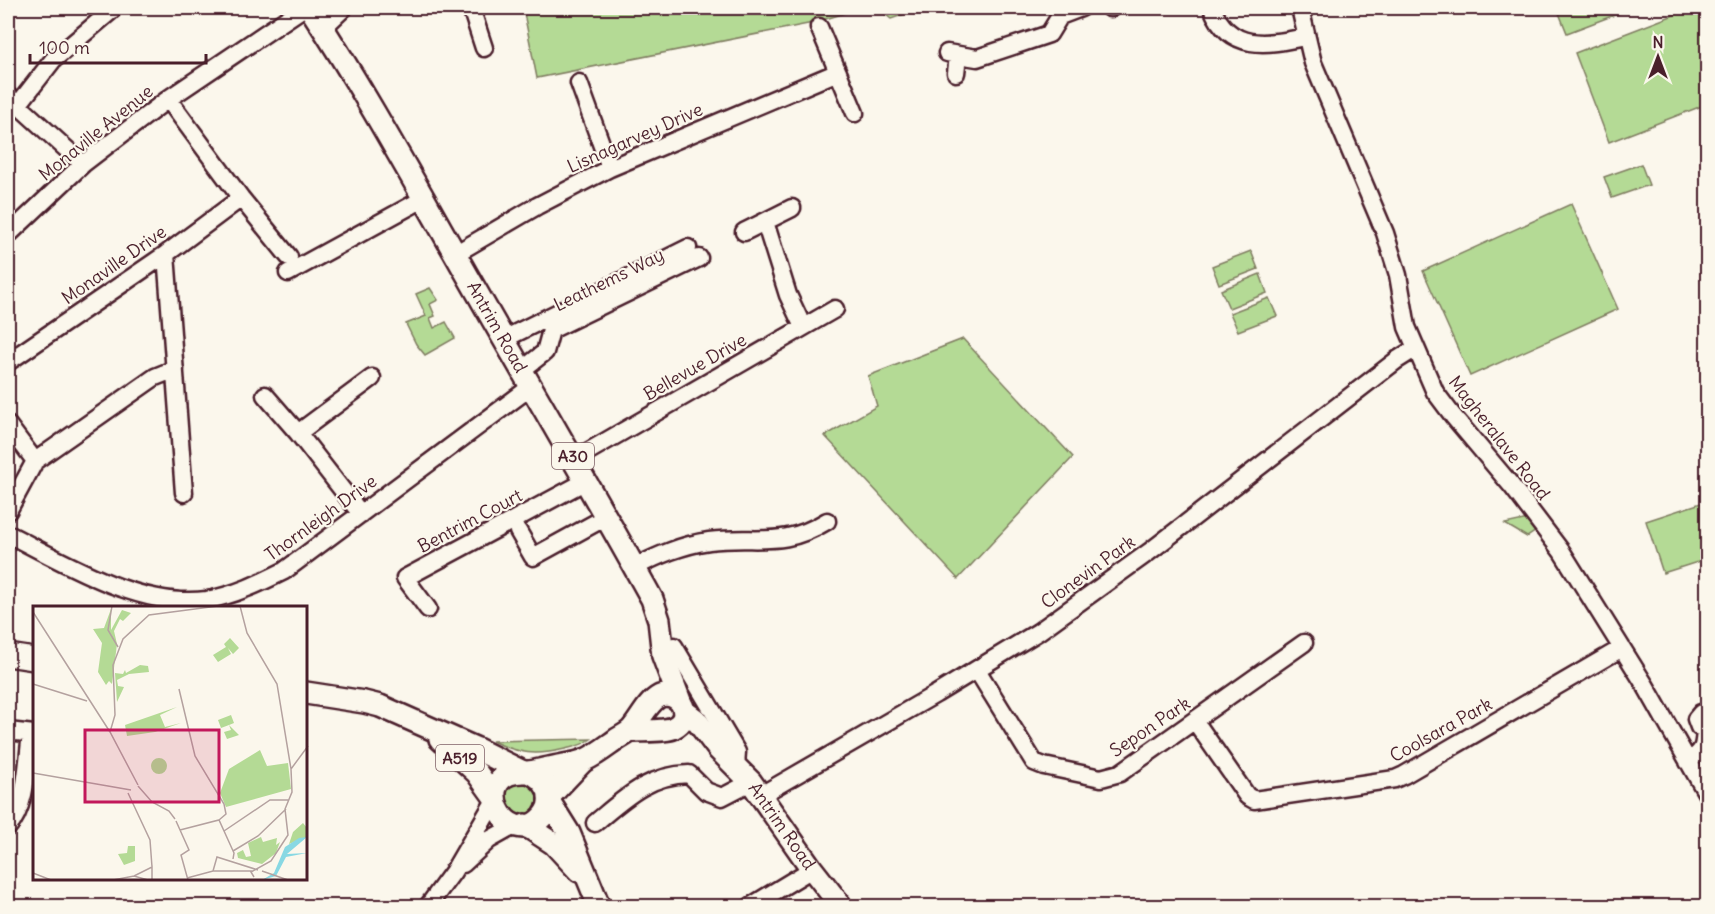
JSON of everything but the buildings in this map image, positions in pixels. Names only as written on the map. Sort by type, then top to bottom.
[{"type":"main road","name":"Antrim Road","points":[[310,8],[425,198],[455,254],[575,459],[652,599],[682,706],[756,789],[812,869],[842,906]]},
{"type":"main road","name":"Antrim Road","points":[[650,705],[668,651]]},
{"type":"main road","points":[[8,655],[33,659]]},
{"type":"main road","name":"A519","points":[[308,693],[364,702],[420,723],[544,782],[549,799],[569,833],[599,906]]},
{"type":"main road","points":[[665,695],[675,697],[682,706],[680,723],[664,729],[653,723],[650,718],[650,705],[655,699],[665,695]]},
{"type":"main road","name":"A30","points":[[549,799],[584,760],[630,731],[650,705]]},
{"type":"main road","name":"A519","points":[[420,723],[477,773],[495,799],[501,816],[554,844],[588,880]]},
{"type":"main road","name":"Antrim Road","points":[[664,729],[718,749]]},
{"type":"main road","name":"A30","points":[[630,731],[664,729]]},
{"type":"main road","name":"A30","points":[[525,771],[584,760]]},
{"type":"main road","name":"A519","points":[[495,799],[499,784],[505,777],[525,771]]},
{"type":"main road","points":[[520,825],[540,819],[545,813],[549,799]]},
{"type":"street","points":[[83,164],[13,100],[53,60],[112,8]]},
{"type":"street","name":"Monaville Avenue","points":[[8,235],[83,164],[168,99],[303,8]]},
{"type":"street","points":[[323,28],[344,8]]},
{"type":"street","points":[[471,8],[484,48]]},
{"type":"street","points":[[956,73],[953,54],[977,58],[1049,34],[1060,16],[1081,8]]},
{"type":"street","points":[[1212,8],[1218,22],[1231,35],[1245,42],[1275,43],[1305,37]]},
{"type":"street","name":"Magheralave Road","points":[[1300,8],[1305,37],[1321,87],[1385,233],[1398,275],[1407,327],[1441,400],[1511,485],[1562,552],[1623,648],[1707,796]]},
{"type":"street","points":[[819,27],[855,113]]},
{"type":"street","name":"Lisnagarvey Drive","points":[[455,254],[537,206],[610,168],[838,72]]},
{"type":"street","points":[[579,83],[610,168]]},
{"type":"street","points":[[168,99],[289,265],[425,198]]},
{"type":"street","name":"Monaville Drive","points":[[8,362],[166,254],[241,198]]},
{"type":"street","points":[[744,232],[792,208]]},
{"type":"street","points":[[765,222],[788,295],[803,327]]},
{"type":"street","name":"Leathems Way","points":[[504,339],[694,253],[551,330],[545,351],[527,378]]},
{"type":"street","points":[[166,254],[184,493]]},
{"type":"street","name":"Bellevue Drive","points":[[575,459],[835,309]]},
{"type":"street","name":"Clonevin Park","points":[[595,823],[637,788],[674,775],[689,774],[706,791],[722,797],[756,789],[977,670],[1038,632],[1149,552],[1397,360],[1416,348]]},
{"type":"street","points":[[8,511],[35,461],[154,377],[175,369]]},
{"type":"street","points":[[298,433],[372,378]]},
{"type":"street","name":"Thornleigh Drive","points":[[8,534],[107,583],[165,600],[206,600],[250,588],[284,571],[361,514],[527,378]]},
{"type":"street","points":[[265,395],[298,433],[361,514]]},
{"type":"street","points":[[8,425],[35,461]]},
{"type":"street","name":"Bentrim Court","points":[[428,609],[405,578],[586,481]]},
{"type":"street","name":"Bentrim Court","points":[[518,531],[533,556],[606,517]]},
{"type":"street","points":[[634,567],[673,549],[741,538],[766,541],[786,539],[798,536],[827,521]]},
{"type":"street","name":"Sepon Park","points":[[977,670],[1034,762],[1101,778],[1120,773],[1304,643]]},
{"type":"street","name":"Coolsara Park","points":[[1195,721],[1247,796],[1254,800],[1395,779],[1623,648]]},
{"type":"street","points":[[668,651],[703,694],[737,752],[736,765]]},
{"type":"street","points":[[682,706],[703,694]]},
{"type":"street","points":[[1689,762],[1702,752],[1707,723]]},
{"type":"street","points":[[8,731],[33,734],[22,799],[16,818],[8,827]]},
{"type":"street","points":[[428,906],[453,872],[495,799]]},
{"type":"street","points":[[453,872],[489,840],[520,825]]},
{"type":"street","points":[[751,906],[812,869]]},
{"type":"green space","points":[[523,8],[861,8],[813,23],[537,78]]},
{"type":"green space","points":[[877,8],[923,8],[891,19]]},
{"type":"green space","points":[[1557,8],[1633,8],[1567,33]]},
{"type":"green space","points":[[1692,8],[1707,8],[1707,104],[1609,142],[1575,53]]},
{"type":"green space","points":[[1641,164],[1649,185],[1612,198],[1604,177]]},
{"type":"green space","points":[[1571,204],[1618,309],[1470,376],[1423,271]]},
{"type":"green space","points":[[1251,251],[1258,269],[1219,284],[1212,266]]},
{"type":"green space","points":[[1260,274],[1267,293],[1229,308],[1221,290]]},
{"type":"green space","points":[[430,288],[438,300],[430,304],[435,316],[430,318],[434,328],[446,322],[455,338],[425,355],[416,344],[406,324],[426,316],[416,294]]},
{"type":"green space","points":[[1269,298],[1277,316],[1238,331],[1230,313]]},
{"type":"green space","points":[[963,339],[1073,457],[958,579],[825,436],[877,406],[868,376]]},
{"type":"green space","points":[[1707,501],[1707,559],[1663,573],[1646,521]]},
{"type":"green space","points":[[1528,519],[1536,531],[1527,537],[1505,524]]},
{"type":"green space","points":[[591,739],[572,747],[536,753],[511,749],[492,741]]},
{"type":"green space","points":[[531,781],[543,797],[536,815],[511,817],[503,793],[511,782]]}]
